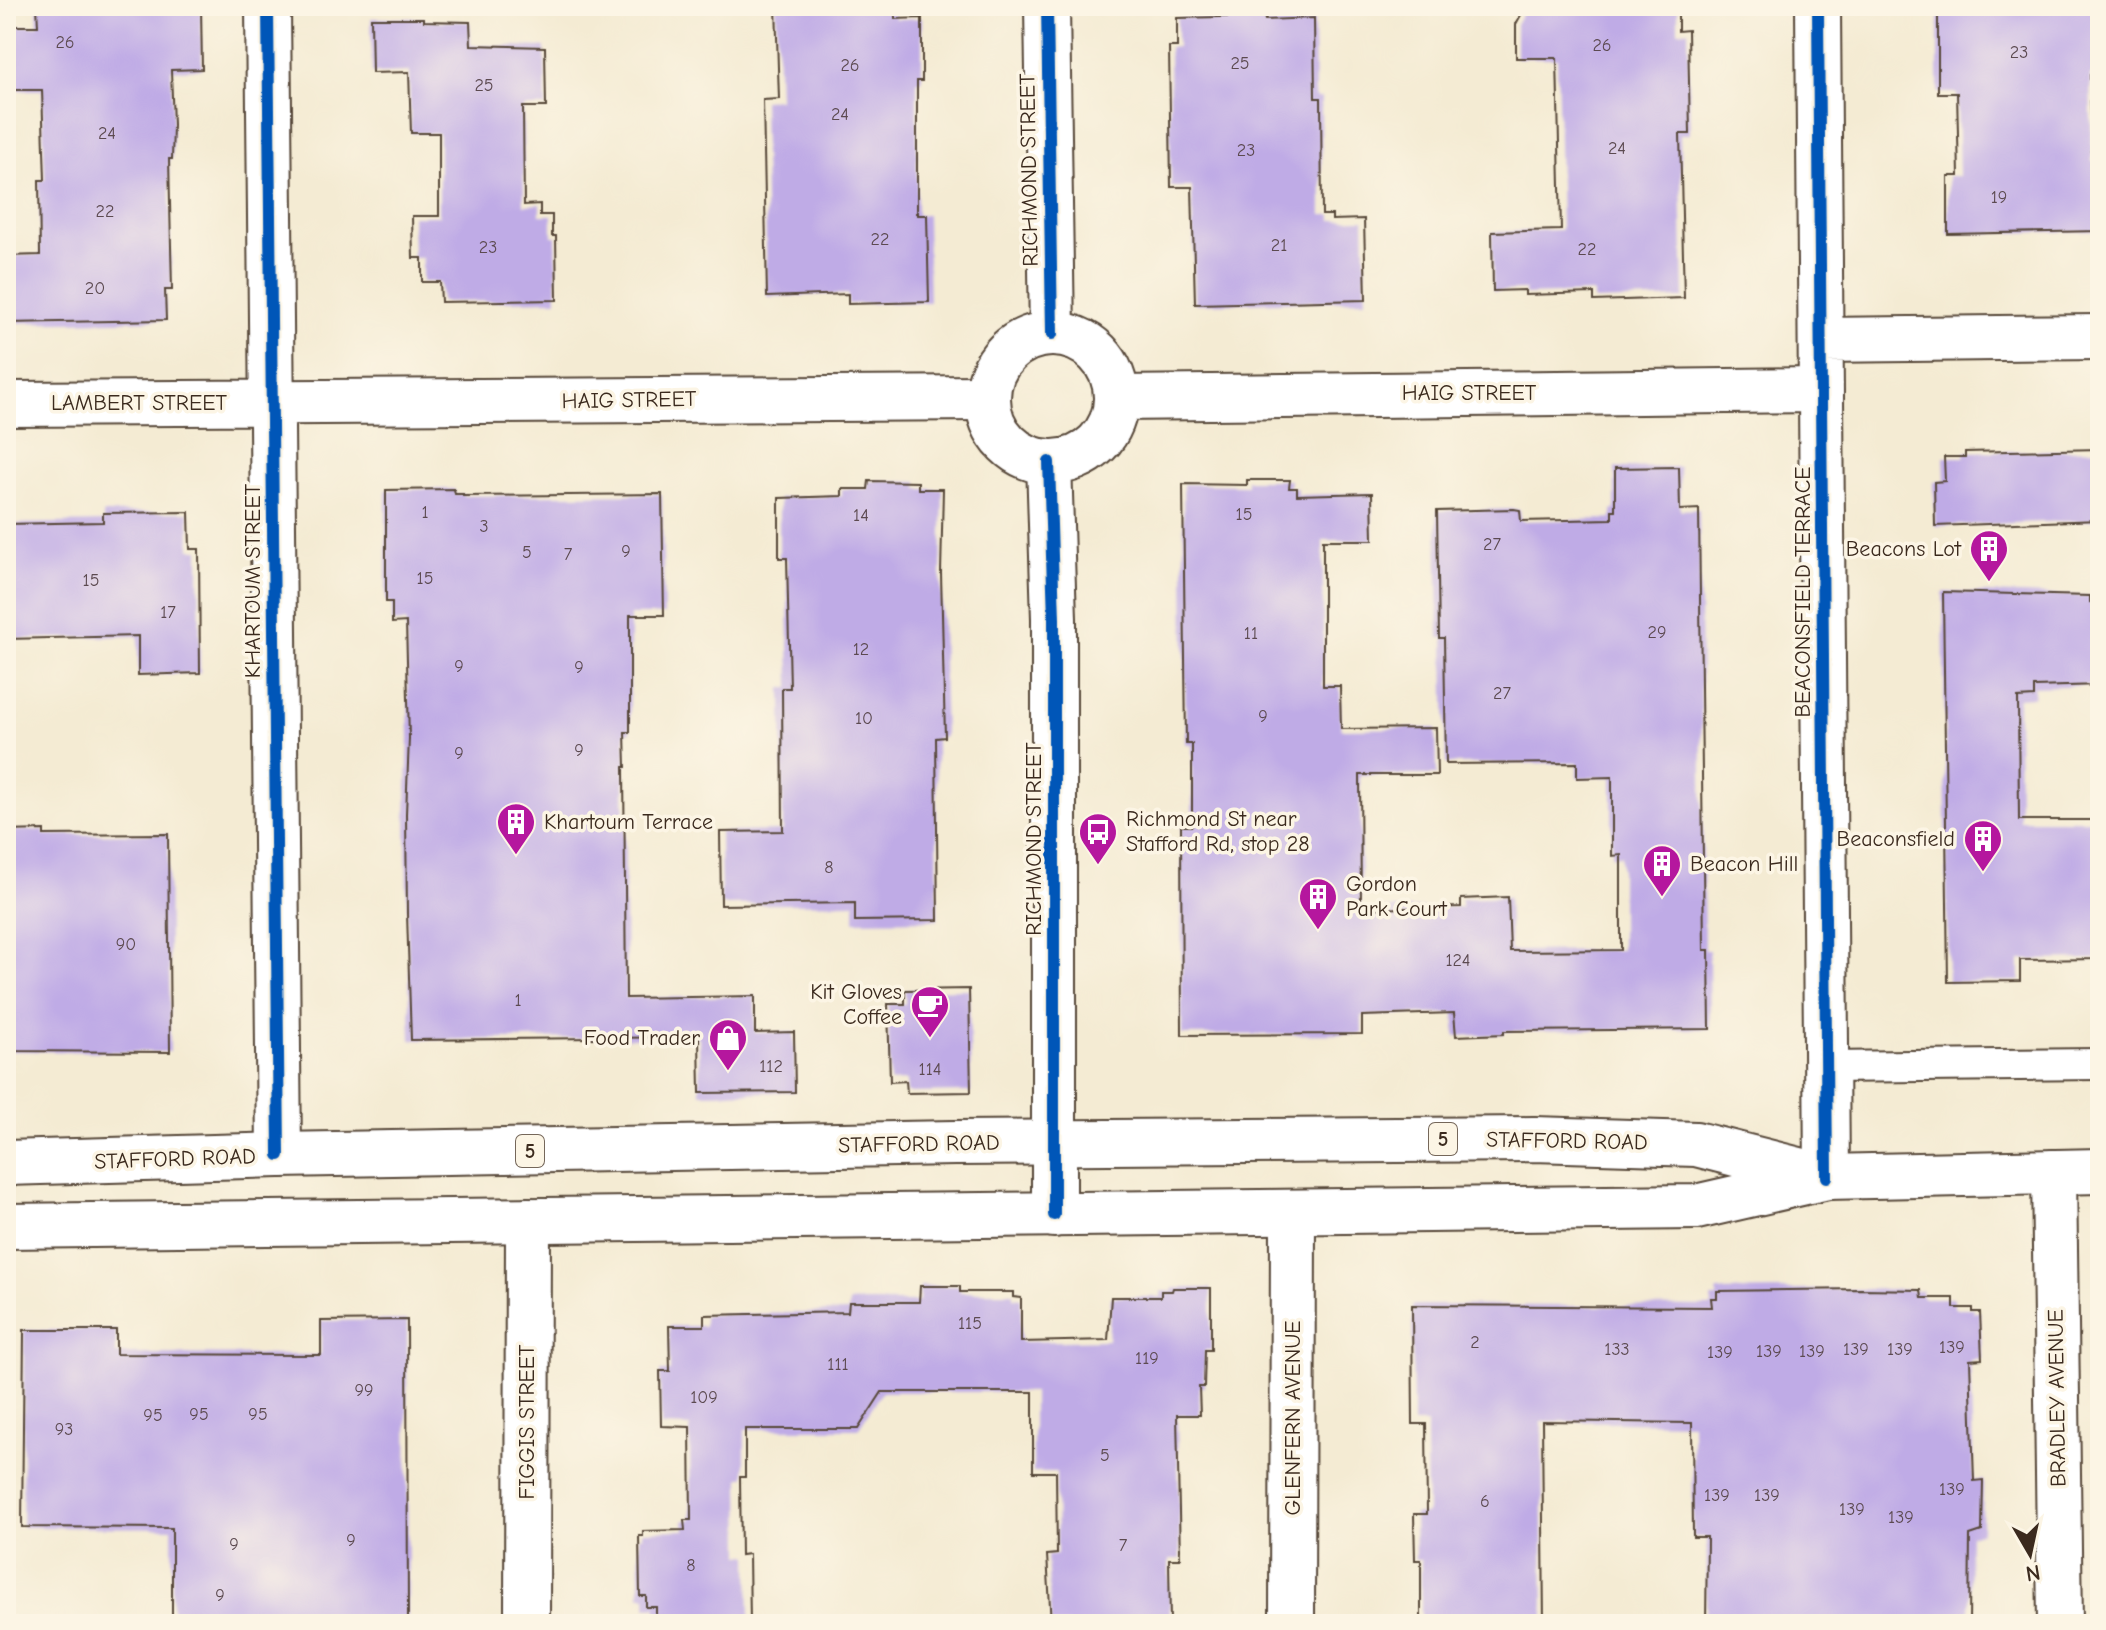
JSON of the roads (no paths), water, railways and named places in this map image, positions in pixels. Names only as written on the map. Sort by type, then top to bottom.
[{"type":"main road","name":"KHARTOUM STREET","points":[[268,6],[279,1155]]},
{"type":"main road","name":"RICHMOND STREET","points":[[1047,6],[1052,334]]},
{"type":"main road","name":"BEACONSFIELD TERRACE","points":[[1818,6],[1827,1177]]},
{"type":"main road","points":[[1052,334],[1072,336],[1090,346],[1104,360],[1113,378],[1117,398],[1113,418],[1104,436],[1088,451],[1070,459],[1049,462],[1030,458],[1012,449],[998,435],[990,417],[987,398],[990,379],[1000,360],[1013,346],[1032,337],[1052,334]]},
{"type":"main road","points":[[1821,340],[2100,337]]},
{"type":"main road","name":"HAIG STREET","points":[[1117,398],[1821,390]]},
{"type":"main road","name":"HAIG STREET","points":[[271,403],[987,398]]},
{"type":"main road","name":"LAMBERT STREET","points":[[6,404],[271,403]]},
{"type":"main road","name":"RICHMOND STREET","points":[[1049,462],[1054,619],[1054,1215]]},
{"type":"main road","name":"STAFFORD ROAD","points":[[6,1163],[279,1155],[1054,1142],[1462,1139],[1696,1144],[1827,1177]]},
{"type":"main road","name":"STAFFORD ROAD","points":[[6,1226],[1696,1207],[1827,1177],[2100,1171]]},
{"type":"main road","name":"BRADLEY AVENUE","points":[[2054,1172],[2060,1624]]},
{"type":"main road","name":"GLENFERN AVENUE","points":[[1292,1624],[1293,1213]]},
{"type":"main road","name":"FIGGIS STREET","points":[[527,1624],[528,1220]]},
{"type":"lane","points":[[1826,1067],[2100,1064]]},
{"type":"place","name":"Beacons Lot","points":[[1989,583]]},
{"type":"place","name":"Khartoum Terrace","points":[[516,856]]},
{"type":"place","name":"Richmond St near Stafford Rd, stop 28","points":[[1098,866]]},
{"type":"place","name":"Beaconsfield","points":[[1983,873]]},
{"type":"place","name":"Beacon Hill","points":[[1662,898]]},
{"type":"place","name":"Gordon Park Court","points":[[1318,931]]},
{"type":"place","name":"Kit Gloves Coffee","points":[[930,1039]]},
{"type":"place","name":"Food Trader","points":[[728,1072]]}]
